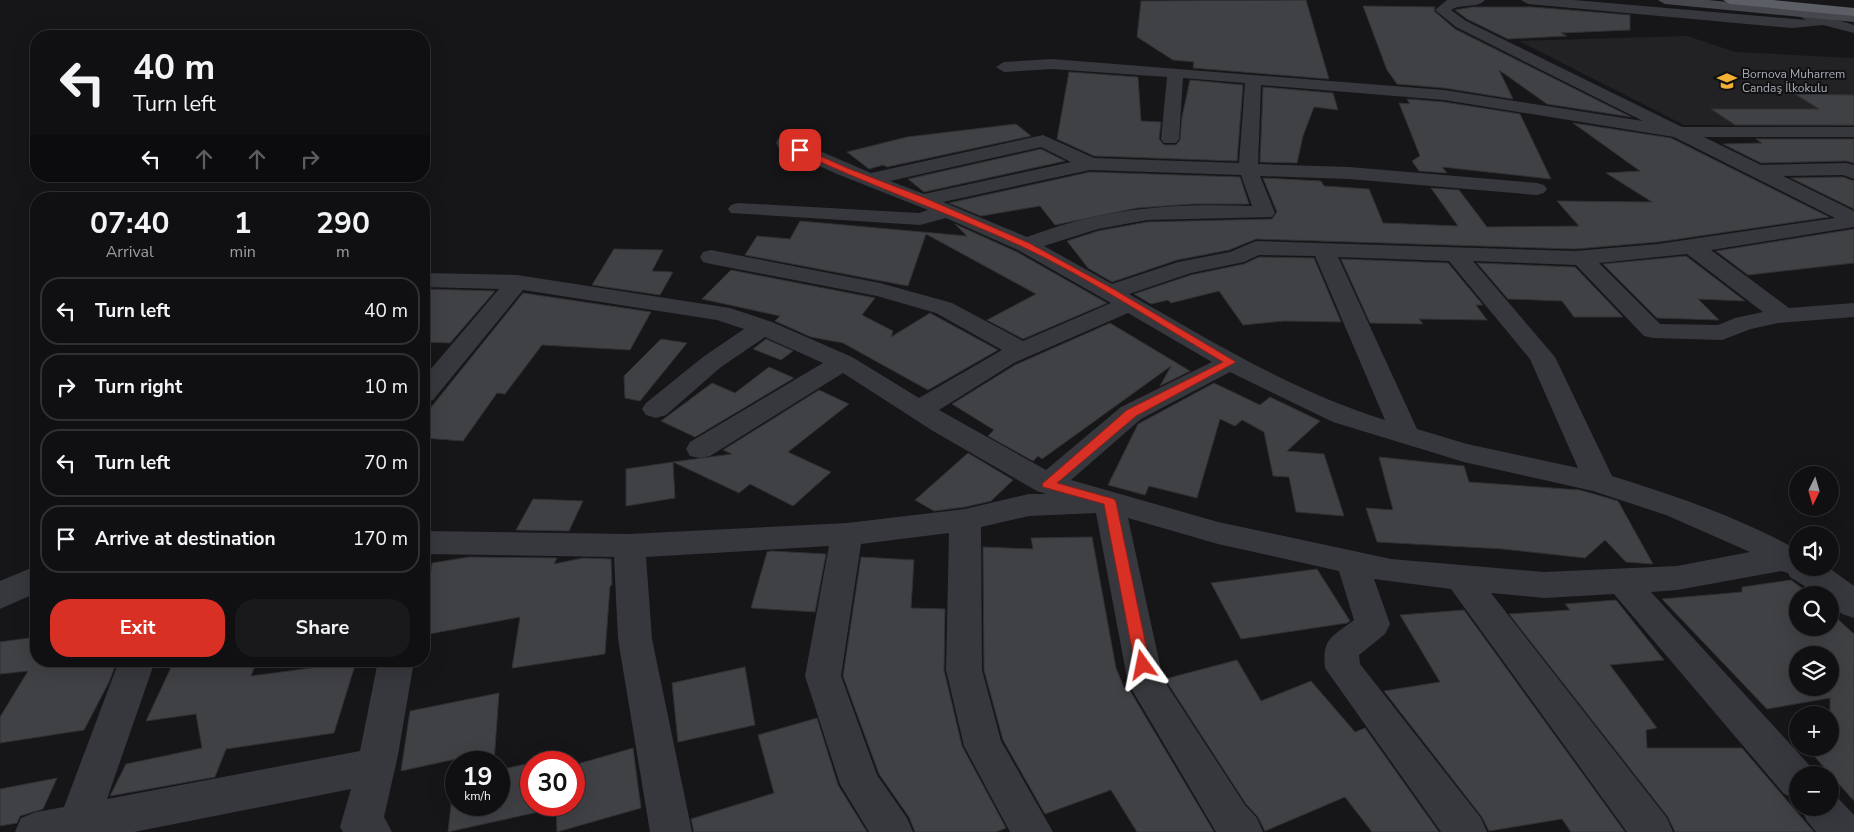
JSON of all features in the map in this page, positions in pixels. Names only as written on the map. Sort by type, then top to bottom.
[{"type":"highway","points":[[1730,0],[1854,12]]},
{"type":"highway","points":[[1798,6],[1854,6]]},
{"type":"main road","points":[[1665,0],[1798,6],[1854,18]]},
{"type":"street","points":[[1478,0],[1453,2],[1442,10],[1461,24],[1854,220]]},
{"type":"street","points":[[1528,0],[1792,24],[1810,24],[1822,21]]},
{"type":"street","points":[[1798,6],[1822,21],[1854,29]]},
{"type":"street","points":[[1004,67],[1052,64],[1444,95],[1678,132],[1854,132]]},
{"type":"street","points":[[1170,139],[1175,73]]},
{"type":"street","points":[[1026,245],[1056,234],[1132,216],[1164,212],[1265,213],[1248,168],[1253,79]]},
{"type":"street","points":[[868,180],[1043,140],[1090,164]]},
{"type":"street","points":[[785,143],[868,180],[922,200],[1026,245],[1230,362],[1343,416],[1464,454],[1600,484],[1677,507],[1748,537],[1789,561]]},
{"type":"street","points":[[922,200],[1090,164],[1349,173],[1536,189]]},
{"type":"street","points":[[1757,171],[1846,169],[1854,173]]},
{"type":"street","points":[[738,209],[920,219],[947,211]]},
{"type":"street","points":[[919,410],[1120,298],[1186,267],[1236,257],[1256,248],[1581,257],[1658,251],[1752,238],[1854,220]]},
{"type":"street","points":[[1691,246],[1784,316]]},
{"type":"street","points":[[1324,251],[1406,436]]},
{"type":"street","points":[[1456,255],[1542,357],[1600,484]]},
{"type":"street","points":[[711,257],[880,290],[944,308],[1022,351]]},
{"type":"street","points":[[1581,257],[1653,331],[1722,333],[1744,323],[1784,316],[1854,310]]},
{"type":"street","points":[[430,280],[517,282],[721,314],[763,327],[843,362],[919,410],[1048,484],[1218,533],[1391,571],[1544,585],[1678,578],[1789,565]]},
{"type":"street","points":[[430,387],[517,282]]},
{"type":"street","points":[[656,409],[712,362],[763,327]]},
{"type":"street","points":[[700,448],[843,362]]},
{"type":"street","points":[[1048,484],[1132,413],[1230,362]]},
{"type":"street","points":[[430,543],[629,546],[847,534],[965,520],[1029,505],[1109,502]]},
{"type":"street","points":[[1109,502],[1146,683],[1242,832]]},
{"type":"street","points":[[965,520],[964,670],[983,746],[1032,832]]},
{"type":"street","points":[[847,534],[823,676],[860,784],[892,832]]},
{"type":"street","points":[[629,546],[635,640],[671,832]]},
{"type":"street","points":[[1352,562],[1373,624],[1341,650],[1343,668],[1466,832]]},
{"type":"street","points":[[1817,576],[1854,606]]},
{"type":"street","points":[[1460,577],[1652,832]]},
{"type":"street","points":[[0,596],[30,581]]},
{"type":"street","points":[[1622,581],[1789,771]]},
{"type":"street","points":[[77,828],[135,667]]},
{"type":"street","points":[[371,832],[361,827],[376,766],[395,667]]},
{"type":"street","points":[[36,832],[77,828],[376,766]]},
{"type":"street","points":[[1827,816],[1842,832]]},
{"type":"shaded area","name":"Bornova Muharrem Candaş İlkokulu","points":[[1687,36],[1735,52],[1854,58],[1854,126],[1684,125],[1519,41]]},
{"type":"building","points":[[1306,0],[1329,79],[1193,68],[1194,62],[1173,60],[1137,37],[1141,1]]},
{"type":"building","points":[[1363,6],[1435,7],[1434,11],[1455,29],[1631,117],[1547,104],[1499,70],[1513,99],[1444,88],[1397,84],[1387,70]]},
{"type":"building","points":[[1473,7],[1532,7],[1630,15],[1630,30],[1561,33],[1567,36],[1508,39],[1467,19],[1455,10]]},
{"type":"building","points":[[1069,72],[1138,77],[1141,121],[1161,122],[1159,139],[1164,145],[1176,145],[1180,140],[1182,117],[1190,80],[1243,85],[1237,161],[1094,156],[1057,139]]},
{"type":"building","points":[[1263,87],[1333,93],[1338,110],[1314,107],[1303,136],[1297,163],[1260,162]]},
{"type":"building","points":[[1795,94],[1854,95],[1854,125],[1735,125],[1711,109],[1819,109]]},
{"type":"building","points":[[1407,99],[1444,102],[1520,114],[1551,179],[1442,167],[1447,173],[1419,171],[1412,161],[1420,156],[1399,103],[1410,104]]},
{"type":"building","points":[[1573,123],[1671,138],[1829,217],[1658,242],[1575,249],[1256,239],[1229,250],[1177,260],[1112,282],[1088,268],[1067,241],[1098,231],[1147,222],[1272,219],[1277,212],[1263,178],[1321,181],[1324,186],[1369,189],[1383,223],[1458,226],[1431,188],[1459,190],[1487,227],[1579,226],[1557,201],[1652,202],[1606,173],[1640,171]]},
{"type":"building","points":[[1016,124],[1031,136],[887,167],[883,165],[869,169],[847,152],[907,137]]},
{"type":"building","points":[[1756,139],[1854,139],[1854,163],[1846,161],[1761,163],[1723,144],[1762,143]]},
{"type":"building","points":[[1041,149],[1065,161],[924,192],[908,179]]},
{"type":"building","points":[[1090,172],[1240,177],[1249,204],[1193,204],[1137,208],[1055,225],[1040,206],[981,216],[949,203]]},
{"type":"building","points":[[1843,177],[1854,181],[1854,209],[1791,178]]},
{"type":"building","points":[[800,221],[967,236],[955,224],[1017,252],[1107,303],[1023,339],[987,320],[1036,294],[926,234],[908,286],[745,255],[757,236],[790,239]]},
{"type":"building","points":[[1854,229],[1854,263],[1748,275],[1716,251]]},
{"type":"building","points":[[614,249],[663,250],[652,271],[673,272],[660,295],[592,285]]},
{"type":"building","points":[[1686,256],[1745,301],[1698,299],[1719,320],[1657,318],[1603,264]]},
{"type":"building","points":[[1259,257],[1314,258],[1341,322],[1284,321],[1243,325],[1219,291],[1171,303],[1168,300],[1151,304],[1134,294],[1191,275],[1244,264]]},
{"type":"building","points":[[1341,259],[1448,263],[1483,305],[1476,305],[1487,320],[1419,319],[1423,324],[1370,323]]},
{"type":"building","points":[[1477,263],[1575,267],[1623,317],[1574,317],[1562,301],[1508,299]]},
{"type":"building","points":[[731,270],[875,298],[862,315],[893,331],[891,337],[930,313],[998,350],[928,390],[843,343],[811,337],[775,321],[780,316],[702,299]]},
{"type":"building","points":[[430,289],[495,291],[450,343],[430,342]]},
{"type":"building","points":[[523,293],[651,312],[630,350],[542,345],[505,394],[497,393],[463,441],[430,438],[430,409]]},
{"type":"building","points":[[1110,323],[1190,371],[1160,386],[1171,366],[1042,459],[1038,456],[1033,461],[988,436],[994,430],[952,404],[1015,365]]},
{"type":"building","points":[[661,339],[687,343],[640,401],[625,398],[624,376]]},
{"type":"building","points":[[766,339],[793,351],[781,360],[753,349]]},
{"type":"building","points":[[769,367],[794,378],[695,437],[661,421],[712,383],[735,393]]},
{"type":"building","points":[[1214,383],[1260,405],[1270,397],[1320,421],[1287,451],[1324,454],[1344,516],[1296,512],[1289,477],[1273,476],[1264,432],[1242,420],[1235,426],[1220,419],[1197,498],[1149,486],[1145,495],[1108,485],[1138,424]]},
{"type":"building","points":[[819,390],[849,404],[788,452],[831,472],[793,506],[750,484],[739,493],[673,462],[732,454],[723,450]]},
{"type":"building","points":[[968,453],[1013,480],[991,501],[965,507],[934,511],[915,500]]},
{"type":"building","points":[[1379,457],[1464,466],[1469,482],[1580,490],[1618,501],[1653,564],[1626,562],[1605,540],[1585,558],[1503,549],[1377,542],[1366,508],[1393,510]]},
{"type":"building","points":[[673,462],[675,498],[626,506],[626,469]]},
{"type":"building","points":[[533,499],[583,501],[569,531],[516,530]]},
{"type":"building","points":[[1092,537],[1116,668],[1125,690],[1129,689],[1214,832],[1137,832],[1111,790],[1045,814],[1003,740],[984,670],[983,547],[1033,549],[1031,538]]},
{"type":"building","points":[[767,552],[826,554],[815,612],[751,608]]},
{"type":"building","points":[[469,557],[557,558],[554,564],[583,558],[611,559],[612,585],[610,586],[605,654],[512,668],[520,617],[430,634],[430,576],[432,563]]},
{"type":"building","points":[[861,557],[914,560],[911,608],[945,609],[944,670],[962,746],[1006,828],[996,832],[915,832],[909,817],[879,774],[843,676]]},
{"type":"building","points":[[1317,569],[1350,621],[1347,623],[1241,639],[1211,583]]},
{"type":"building","points":[[1791,580],[1799,586],[1789,586],[1789,636],[1839,636],[1839,620],[1854,634],[1854,801],[1839,784],[1839,766],[1823,766],[1814,756],[1839,756],[1839,706],[1830,706],[1830,698],[1767,709],[1662,599],[1742,592],[1742,587]]},
{"type":"building","points":[[1616,600],[1664,660],[1610,665],[1657,728],[1646,730],[1647,748],[1742,748],[1789,803],[1789,816],[1800,816],[1814,832],[1675,832],[1668,817],[1509,614],[1570,610],[1565,604]]},
{"type":"building","points":[[1464,610],[1625,832],[1571,832],[1562,819],[1489,831],[1482,817],[1384,691],[1440,682],[1400,615]]},
{"type":"building","points":[[30,638],[30,667],[115,667],[84,730],[0,743],[0,717],[28,671],[0,674],[0,642]]},
{"type":"building","points":[[1237,660],[1261,701],[1311,681],[1355,732],[1365,728],[1439,832],[1372,832],[1345,797],[1265,831],[1258,817],[1246,804],[1165,679]]},
{"type":"building","points":[[171,667],[255,667],[251,676],[318,667],[354,667],[334,733],[226,749],[215,777],[110,796],[126,764],[202,748],[196,714],[146,721]]},
{"type":"building","points":[[745,667],[755,725],[678,742],[672,683]]},
{"type":"building","points":[[499,693],[495,751],[445,751],[445,761],[401,771],[410,711]]},
{"type":"building","points":[[817,718],[838,785],[867,832],[694,832],[691,819],[774,793],[758,735]]},
{"type":"building","points":[[633,748],[641,808],[557,832],[556,816],[585,816],[585,762]]},
{"type":"building","points":[[520,765],[520,816],[448,832],[450,816],[510,816],[510,768]]},
{"type":"building","points":[[57,778],[43,809],[20,816],[17,823],[0,826],[0,789]]},
{"type":"place","name":"Bornova Muharrem Candaş İlkokulu","points":[[1727,81]]},
{"type":"route","points":[[800,150],[1026,245],[1112,292],[1129,304],[1230,362],[1132,413],[1048,484],[1109,502],[1143,665]]}]
